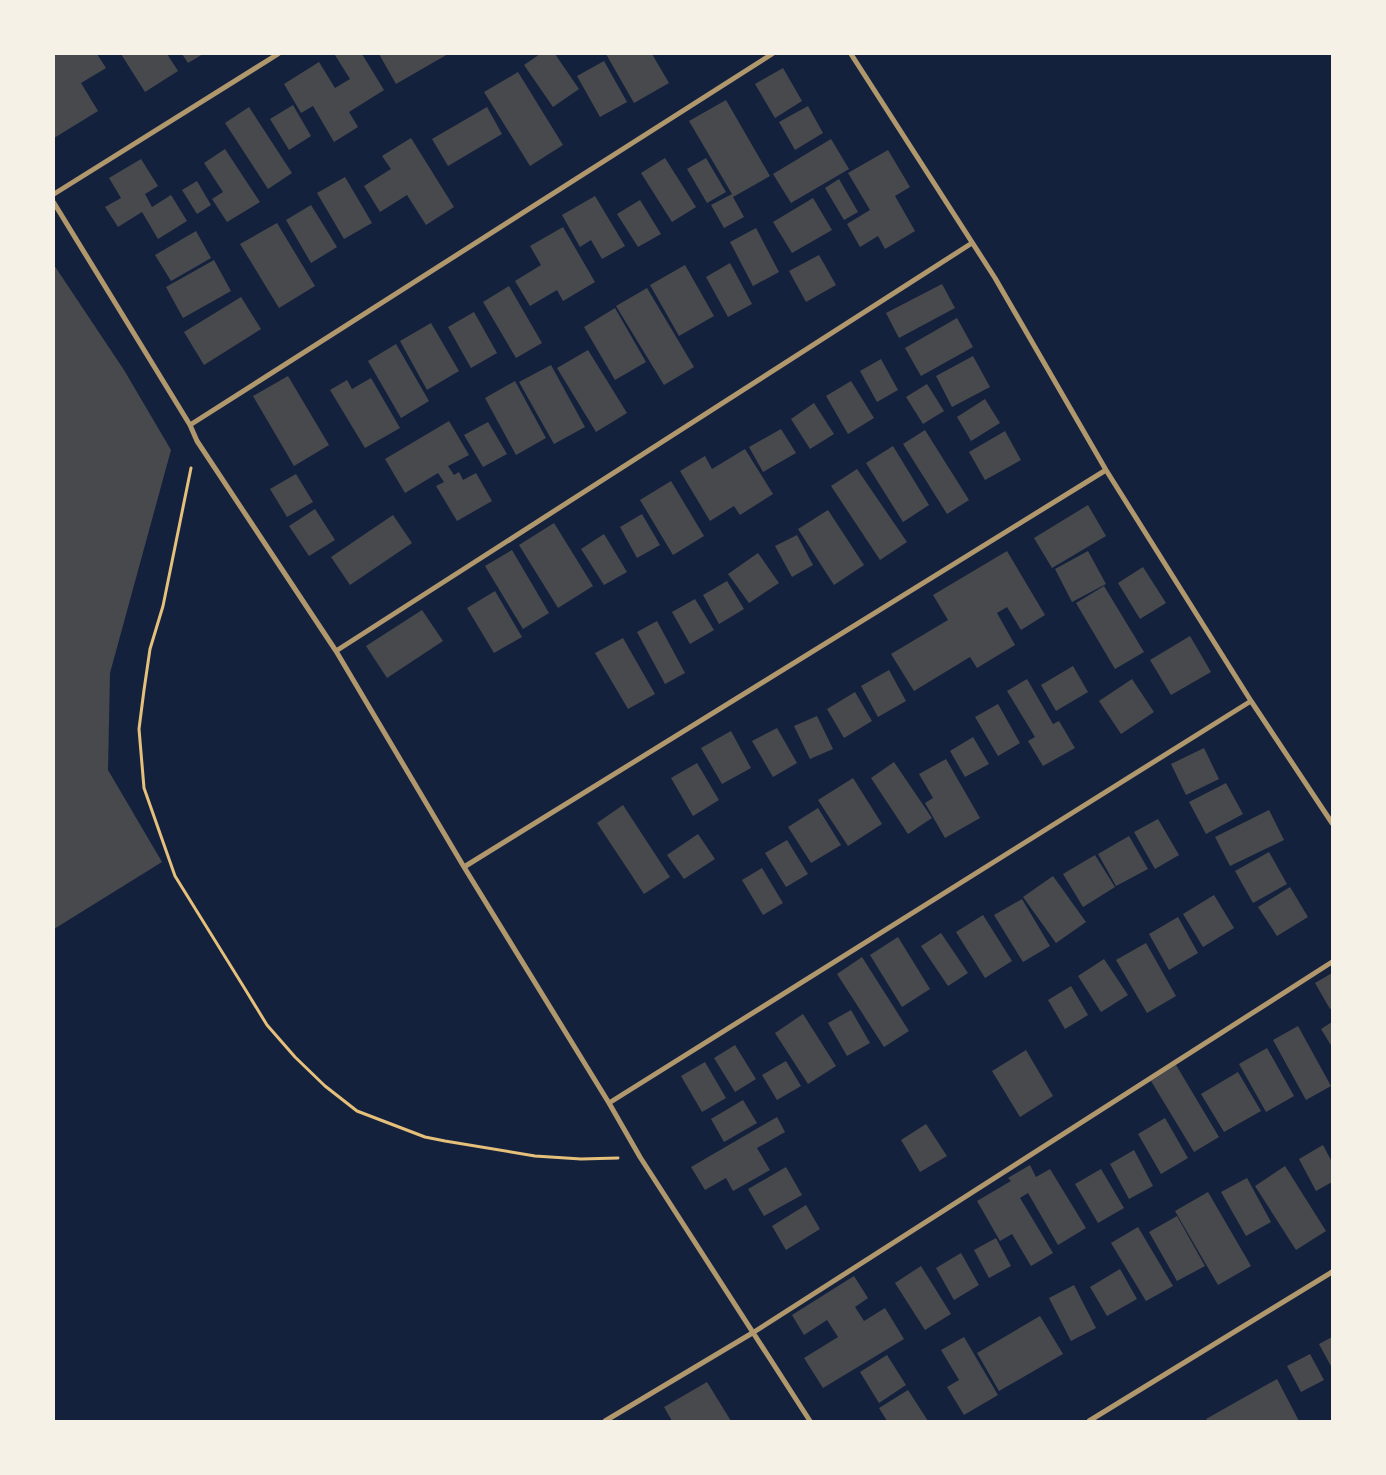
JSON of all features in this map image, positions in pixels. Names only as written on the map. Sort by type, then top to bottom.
[{"type":"street","points":[[54,194],[278,54]]},
{"type":"street","points":[[190,425],[772,54]]},
{"type":"street","points":[[851,54],[995,278],[1106,470],[1251,701],[1332,823]]},
{"type":"street","points":[[54,203],[190,425],[197,441],[336,651],[464,867],[610,1103],[640,1157],[810,1421]]},
{"type":"street","points":[[336,651],[972,244]]},
{"type":"street","points":[[464,867],[1106,470]]},
{"type":"street","points":[[610,1103],[1251,701]]},
{"type":"street","points":[[606,1421],[754,1332],[1332,962]]},
{"type":"street","points":[[1089,1421],[1332,1272]]},
{"type":"path","points":[[197,441],[163,606],[150,648],[139,729],[144,788],[175,876],[267,1025],[295,1057],[325,1086],[357,1111],[425,1137],[535,1156],[580,1159],[640,1157]]},
{"type":"building","points":[[54,54],[97,54],[106,68],[81,83],[98,111],[54,138]]},
{"type":"building","points":[[121,54],[167,54],[178,71],[145,92]]},
{"type":"building","points":[[182,54],[203,54],[188,63]]},
{"type":"building","points":[[362,54],[384,90],[349,112],[358,127],[334,142],[313,106],[301,113],[284,84],[319,62],[335,88],[350,79],[335,55]]},
{"type":"building","points":[[379,54],[448,54],[396,84]]},
{"type":"building","points":[[540,54],[555,54],[579,89],[553,107],[524,65]]},
{"type":"building","points":[[606,54],[652,54],[669,83],[634,103]]},
{"type":"building","points":[[604,61],[627,102],[600,117],[577,76]]},
{"type":"building","points":[[783,68],[802,101],[775,118],[755,84]]},
{"type":"building","points":[[518,72],[563,145],[530,166],[484,92]]},
{"type":"building","points":[[726,100],[770,176],[733,197],[744,217],[724,228],[711,205],[732,194],[689,121]]},
{"type":"building","points":[[293,105],[311,136],[289,150],[270,119]]},
{"type":"building","points":[[808,106],[823,133],[795,150],[779,122]]},
{"type":"building","points":[[249,107],[292,173],[268,189],[225,123]]},
{"type":"building","points":[[487,107],[502,134],[448,166],[432,139]]},
{"type":"building","points":[[411,138],[454,207],[426,225],[407,195],[380,212],[364,186],[391,169],[382,156]]},
{"type":"building","points":[[831,139],[849,169],[791,203],[773,174]]},
{"type":"building","points":[[225,149],[260,202],[227,222],[212,199],[223,192],[204,163]]},
{"type":"building","points":[[888,150],[910,187],[895,196],[915,231],[885,249],[878,236],[860,247],[847,224],[870,210],[848,173]]},
{"type":"building","points":[[665,158],[696,207],[672,222],[641,173]]},
{"type":"building","points":[[706,158],[726,192],[707,203],[687,169]]},
{"type":"building","points":[[141,159],[158,186],[145,194],[152,207],[171,195],[187,221],[158,239],[142,212],[118,227],[105,207],[121,198],[109,178]]},
{"type":"building","points":[[345,177],[372,223],[344,239],[317,193]]},
{"type":"building","points":[[839,179],[858,212],[844,220],[825,188]]},
{"type":"building","points":[[197,181],[211,205],[197,214],[182,190]]},
{"type":"building","points":[[595,196],[625,246],[602,259],[591,240],[580,247],[562,215]]},
{"type":"building","points":[[813,198],[832,230],[792,253],[773,222]]},
{"type":"building","points":[[640,200],[661,234],[638,247],[617,214]]},
{"type":"building","points":[[311,205],[337,247],[311,263],[286,220]]},
{"type":"building","points":[[277,223],[315,286],[279,308],[240,244]]},
{"type":"building","points":[[563,227],[595,282],[563,301],[557,290],[530,306],[515,281],[541,265],[530,246]]},
{"type":"building","points":[[756,228],[779,272],[753,286],[730,242]]},
{"type":"building","points":[[196,231],[211,258],[171,281],[155,255]]},
{"type":"building","points":[[819,255],[836,285],[806,302],[789,271]]},
{"type":"building","points":[[214,260],[231,291],[183,318],[166,287]]},
{"type":"building","points":[[730,263],[752,304],[728,317],[706,277]]},
{"type":"building","points":[[54,265],[124,370],[171,450],[110,673],[108,770],[162,862],[54,929]]},
{"type":"building","points":[[685,265],[714,316],[679,336],[650,285]]},
{"type":"building","points":[[942,284],[955,308],[899,338],[886,313]]},
{"type":"building","points":[[509,286],[542,343],[516,358],[483,302]]},
{"type":"building","points":[[647,288],[694,367],[664,385],[616,306]]},
{"type":"building","points":[[241,297],[261,329],[204,365],[184,332]]},
{"type":"building","points":[[615,308],[646,362],[615,380],[584,327]]},
{"type":"building","points":[[474,312],[497,353],[471,368],[448,327]]},
{"type":"building","points":[[957,318],[973,347],[921,376],[905,348]]},
{"type":"building","points":[[431,323],[459,371],[427,390],[400,341]]},
{"type":"building","points":[[396,344],[429,401],[401,418],[368,361]]},
{"type":"building","points":[[588,350],[627,413],[596,432],[557,368]]},
{"type":"building","points":[[973,356],[990,387],[952,407],[936,376]]},
{"type":"building","points":[[881,359],[898,390],[877,402],[860,371]]},
{"type":"building","points":[[551,365],[585,427],[554,444],[519,382]]},
{"type":"building","points":[[288,376],[329,445],[294,466],[253,396]]},
{"type":"building","points":[[371,378],[400,428],[365,448],[330,390],[347,380],[352,389]]},
{"type":"building","points":[[515,381],[546,438],[516,455],[485,398]]},
{"type":"building","points":[[851,381],[874,418],[848,434],[826,396]]},
{"type":"building","points":[[927,384],[944,411],[923,424],[906,397]]},
{"type":"building","points":[[985,399],[1000,423],[971,441],[957,417]]},
{"type":"building","points":[[814,403],[834,434],[810,449],[791,419]]},
{"type":"building","points":[[449,421],[469,455],[448,466],[454,475],[459,472],[463,480],[476,473],[492,501],[457,521],[436,486],[444,482],[438,473],[405,493],[385,459]]},
{"type":"building","points":[[488,422],[507,454],[483,467],[464,435]]},
{"type":"building","points":[[781,429],[796,453],[763,472],[749,447]]},
{"type":"building","points":[[925,430],[969,500],[947,514],[903,444]]},
{"type":"building","points":[[1005,431],[1021,460],[985,480],[969,452]]},
{"type":"building","points":[[893,446],[929,505],[903,522],[866,463]]},
{"type":"building","points":[[745,449],[773,494],[740,515],[734,506],[710,521],[680,471],[705,456],[712,469]]},
{"type":"building","points":[[857,469],[907,542],[880,560],[831,486]]},
{"type":"building","points":[[296,474],[313,502],[287,517],[270,489]]},
{"type":"building","points":[[671,481],[704,536],[673,555],[640,500]]},
{"type":"building","points":[[1088,505],[1106,536],[1052,568],[1034,538]]},
{"type":"building","points":[[315,509],[335,540],[309,556],[289,526]]},
{"type":"building","points":[[828,510],[864,565],[834,585],[798,529]]},
{"type":"building","points":[[642,514],[660,545],[637,558],[620,527]]},
{"type":"building","points":[[393,515],[412,543],[350,585],[331,557]]},
{"type":"building","points":[[554,523],[593,586],[558,608],[519,545]]},
{"type":"building","points":[[604,534],[627,572],[604,585],[581,549]]},
{"type":"building","points":[[797,535],[813,565],[792,577],[775,546]]},
{"type":"building","points":[[512,550],[549,613],[523,629],[485,566]]},
{"type":"building","points":[[1007,551],[1045,615],[1021,630],[1007,607],[997,613],[1015,645],[977,668],[970,657],[914,691],[891,654],[948,620],[933,595]]},
{"type":"building","points":[[1088,551],[1106,584],[1072,602],[1055,569]]},
{"type":"building","points":[[758,553],[779,583],[749,603],[728,574]]},
{"type":"building","points":[[1143,567],[1166,603],[1140,619],[1118,583]]},
{"type":"building","points":[[727,581],[744,609],[719,624],[703,595]]},
{"type":"building","points":[[1104,586],[1144,652],[1115,669],[1076,603]]},
{"type":"building","points":[[495,591],[522,637],[494,653],[467,608]]},
{"type":"building","points":[[695,599],[714,630],[690,644],[672,612]]},
{"type":"building","points":[[422,610],[443,641],[387,678],[366,646]]},
{"type":"building","points":[[657,621],[685,673],[665,684],[637,632]]},
{"type":"building","points":[[1190,636],[1211,672],[1171,695],[1150,660]]},
{"type":"building","points":[[623,638],[655,694],[628,709],[595,653]]},
{"type":"building","points":[[1073,666],[1088,692],[1056,711],[1041,685]]},
{"type":"building","points":[[889,670],[906,701],[878,717],[861,686]]},
{"type":"building","points":[[1027,679],[1053,724],[1059,721],[1075,748],[1043,766],[1028,741],[1035,737],[1007,691]]},
{"type":"building","points":[[1132,679],[1154,712],[1121,734],[1099,701]]},
{"type":"building","points":[[855,692],[872,721],[844,738],[827,709]]},
{"type":"building","points":[[998,704],[1020,743],[998,756],[975,717]]},
{"type":"building","points":[[817,716],[833,749],[810,759],[794,726]]},
{"type":"building","points":[[777,728],[797,763],[773,777],[752,741]]},
{"type":"building","points":[[731,731],[751,768],[722,784],[701,748]]},
{"type":"building","points":[[973,737],[989,764],[965,777],[950,751]]},
{"type":"building","points":[[1204,748],[1219,779],[1186,795],[1171,764]]},
{"type":"building","points":[[946,759],[980,818],[945,838],[925,803],[933,798],[919,774]]},
{"type":"building","points":[[894,762],[932,818],[908,834],[871,778]]},
{"type":"building","points":[[697,763],[719,800],[693,816],[671,778]]},
{"type":"building","points":[[853,778],[882,824],[848,846],[818,800]]},
{"type":"building","points":[[1226,783],[1243,814],[1206,834],[1189,802]]},
{"type":"building","points":[[623,805],[670,877],[644,894],[597,823]]},
{"type":"building","points":[[818,808],[841,845],[811,863],[788,827]]},
{"type":"building","points":[[1269,810],[1284,840],[1230,866],[1215,837]]},
{"type":"building","points":[[1158,819],[1179,855],[1155,869],[1134,832]]},
{"type":"building","points":[[698,834],[715,859],[684,879],[667,855]]},
{"type":"building","points":[[1129,836],[1148,869],[1116,886],[1098,854]]},
{"type":"building","points":[[787,840],[808,874],[786,887],[765,853]]},
{"type":"building","points":[[1269,852],[1287,884],[1253,903],[1235,871]]},
{"type":"building","points":[[1095,855],[1115,887],[1083,907],[1063,874]]},
{"type":"building","points":[[762,868],[783,903],[763,915],[742,880]]},
{"type":"building","points":[[1053,876],[1086,922],[1056,943],[1023,897]]},
{"type":"building","points":[[1290,887],[1308,917],[1277,936],[1258,907]]},
{"type":"building","points":[[1214,895],[1234,928],[1203,947],[1183,914]]},
{"type":"building","points":[[1022,899],[1050,946],[1023,962],[994,915]]},
{"type":"building","points":[[983,915],[1012,961],[985,978],[956,932]]},
{"type":"building","points":[[1178,917],[1198,953],[1169,970],[1149,934]]},
{"type":"building","points":[[941,933],[968,973],[948,986],[921,946]]},
{"type":"building","points":[[898,937],[930,989],[902,1007],[870,955]]},
{"type":"building","points":[[1146,943],[1176,996],[1147,1013],[1116,960]]},
{"type":"building","points":[[862,957],[909,1031],[884,1047],[837,974]]},
{"type":"building","points":[[1104,959],[1128,995],[1101,1012],[1078,976]]},
{"type":"building","points":[[1332,973],[1332,1008],[1330,1009],[1315,983]]},
{"type":"building","points":[[1071,986],[1088,1015],[1065,1029],[1048,1000]]},
{"type":"building","points":[[851,1010],[870,1043],[847,1056],[828,1023]]},
{"type":"building","points":[[803,1014],[836,1066],[808,1084],[775,1033]]},
{"type":"building","points":[[1332,1022],[1332,1047],[1321,1029]]},
{"type":"building","points":[[1298,1026],[1331,1086],[1306,1100],[1273,1040]]},
{"type":"building","points":[[735,1045],[756,1079],[735,1092],[714,1058]]},
{"type":"building","points":[[1267,1048],[1294,1096],[1266,1112],[1239,1064]]},
{"type":"building","points":[[1026,1050],[1053,1096],[1020,1117],[992,1071]]},
{"type":"building","points":[[786,1061],[801,1086],[777,1100],[762,1075]]},
{"type":"building","points":[[705,1062],[726,1098],[702,1112],[681,1076]]},
{"type":"building","points":[[1176,1065],[1219,1137],[1194,1152],[1151,1081]]},
{"type":"building","points":[[1238,1072],[1261,1111],[1224,1132],[1201,1094]]},
{"type":"building","points":[[743,1100],[757,1123],[724,1142],[711,1119]]},
{"type":"building","points":[[777,1117],[785,1132],[757,1148],[770,1170],[733,1191],[726,1178],[705,1190],[691,1167]]},
{"type":"building","points":[[1165,1118],[1188,1158],[1161,1174],[1138,1134]]},
{"type":"building","points":[[926,1124],[947,1156],[920,1172],[901,1140]]},
{"type":"building","points":[[1323,1145],[1332,1162],[1332,1182],[1316,1191],[1299,1159]]},
{"type":"building","points":[[1134,1150],[1153,1186],[1129,1199],[1110,1164]]},
{"type":"building","points":[[1030,1165],[1036,1177],[1050,1169],[1086,1228],[1058,1245],[1028,1193],[1020,1198],[1053,1253],[1031,1266],[1012,1234],[1000,1241],[977,1201],[1011,1181],[1008,1178]]},
{"type":"building","points":[[1285,1166],[1326,1231],[1296,1250],[1255,1186]]},
{"type":"building","points":[[786,1167],[802,1195],[764,1216],[748,1189]]},
{"type":"building","points":[[1101,1169],[1124,1208],[1098,1223],[1075,1184]]},
{"type":"building","points":[[1247,1178],[1271,1222],[1246,1236],[1221,1192]]},
{"type":"building","points":[[1208,1192],[1251,1266],[1218,1285],[1175,1211]]},
{"type":"building","points":[[806,1205],[820,1229],[786,1250],[772,1226]]},
{"type":"building","points":[[1177,1216],[1205,1266],[1177,1281],[1149,1232]]},
{"type":"building","points":[[1138,1227],[1173,1286],[1146,1301],[1111,1243]]},
{"type":"building","points":[[996,1238],[1011,1266],[989,1278],[974,1250]]},
{"type":"building","points":[[961,1253],[979,1285],[954,1300],[936,1268]]},
{"type":"building","points":[[921,1266],[951,1314],[925,1330],[895,1283]]},
{"type":"building","points":[[1120,1269],[1137,1299],[1107,1316],[1090,1287]]},
{"type":"building","points":[[854,1276],[868,1298],[855,1307],[864,1321],[885,1308],[904,1339],[823,1388],[804,1358],[838,1337],[827,1320],[804,1335],[792,1315]]},
{"type":"building","points":[[1074,1285],[1096,1328],[1071,1341],[1049,1298]]},
{"type":"building","points":[[1040,1316],[1063,1354],[999,1391],[977,1353]]},
{"type":"building","points":[[964,1337],[998,1395],[964,1415],[947,1387],[959,1380],[941,1350]]},
{"type":"building","points":[[1332,1337],[1332,1368],[1319,1344]]},
{"type":"building","points":[[1310,1354],[1324,1380],[1301,1392],[1287,1366]]},
{"type":"building","points":[[887,1355],[906,1385],[879,1403],[860,1372]]},
{"type":"building","points":[[1277,1379],[1299,1421],[1208,1421],[1206,1419]]},
{"type":"building","points":[[707,1382],[731,1421],[672,1421],[664,1407]]},
{"type":"building","points":[[908,1390],[928,1421],[887,1421],[879,1408]]}]
